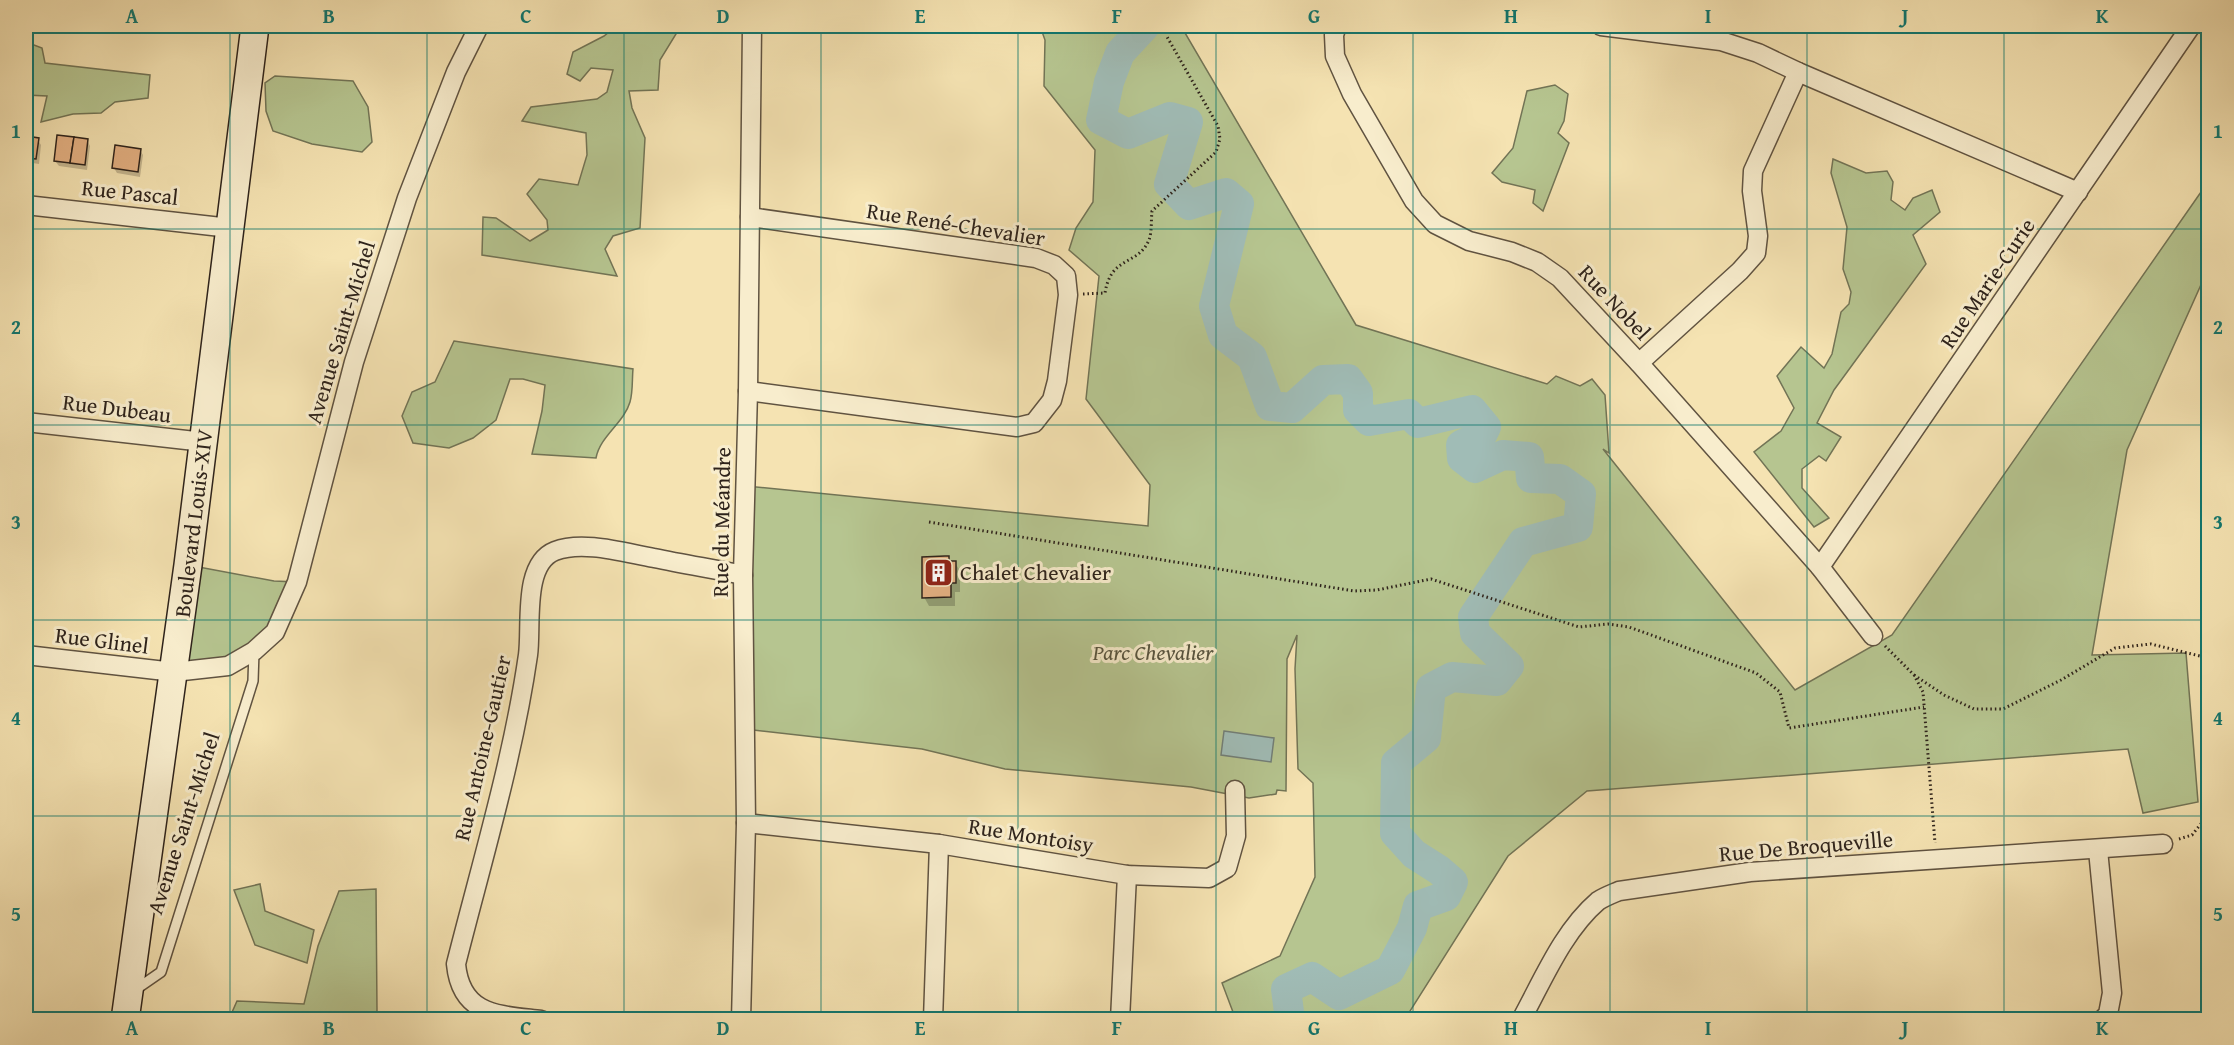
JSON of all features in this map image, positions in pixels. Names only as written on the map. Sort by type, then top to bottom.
[{"type":"main road","name":"Boulevard Louis-XIV","points":[[128,1007],[204,442],[255,26]]},
{"type":"street","name":"Avenue Saint-Michel","points":[[174,672],[228,666],[254,651],[275,632],[297,582],[354,362],[406,198],[456,72],[479,26]]},
{"type":"street","name":"Rue du Méandre","points":[[741,1020],[746,823],[743,575],[748,391],[752,26]]},
{"type":"street","name":"Rue Nobel","points":[[1337,26],[1334,35],[1335,56],[1352,94],[1414,201],[1435,224],[1469,241],[1512,252],[1537,262],[1560,278],[1639,363],[1820,567],[1873,636]]},
{"type":"street","points":[[1601,26],[1721,41],[1758,53],[2078,192]]},
{"type":"street","name":"Rue Marie-Curie","points":[[1820,567],[2191,26]]},
{"type":"street","points":[[1639,363],[1740,271],[1756,253],[1758,236],[1752,191],[1753,171],[1798,72]]},
{"type":"street","name":"Rue Pascal","points":[[26,205],[230,228]]},
{"type":"street","name":"Rue René-Chevalier","points":[[748,391],[1017,427],[1034,423],[1052,399],[1057,381],[1068,295],[1066,276],[1054,265],[1036,258],[750,217]]},
{"type":"street","name":"Rue Dubeau","points":[[26,422],[204,442]]},
{"type":"street","name":"Rue Antoine-Gautier","points":[[541,1020],[502,1016],[482,1010],[468,998],[458,981],[456,964],[520,708],[529,651],[532,584],[536,571],[541,561],[554,551],[566,548],[598,548],[743,575]]},
{"type":"street","name":"Rue Glinel","points":[[26,655],[174,672]]},
{"type":"street","name":"Rue Montoisy","points":[[746,823],[939,844],[1126,875],[1209,878],[1227,868],[1236,836],[1235,790]]},
{"type":"street","points":[[933,1020],[939,844]]},
{"type":"street","name":"Rue De Broqueville","points":[[1521,1020],[1560,950],[1581,918],[1600,900],[1619,891],[1749,872],[2163,844]]},
{"type":"street","points":[[2098,850],[2112,993],[2108,1014],[2102,1020]]},
{"type":"street","points":[[1120,1020],[1126,875]]},
{"type":"lane","name":"Avenue Saint-Michel","points":[[128,1007],[161,972],[253,681],[254,651]]},
{"type":"path","points":[[1105,293],[1107,279],[1116,268],[1143,251],[1150,238],[1152,211],[1158,203],[1216,152],[1220,139],[1218,126],[1166,35]]},
{"type":"path","points":[[929,522],[1354,591],[1377,590],[1431,579],[1579,627],[1608,624],[1629,627],[1756,674],[1780,692],[1789,728],[1924,707]]},
{"type":"path","points":[[1873,636],[1897,656],[1914,675],[1923,692],[1936,860]]},
{"type":"path","points":[[1914,675],[1974,709],[2003,709],[2061,680],[2115,648],[2151,644],[2208,658]]},
{"type":"path","points":[[2163,844],[2192,835],[2208,815],[2208,811]]},
{"type":"green space","points":[[611,26],[664,26],[676,34],[660,60],[658,90],[629,91],[632,108],[645,138],[640,228],[613,236],[605,249],[617,276],[482,255],[483,217],[496,218],[530,241],[548,230],[547,220],[527,194],[539,179],[578,185],[587,155],[586,133],[522,121],[531,107],[597,99],[607,92],[613,70],[591,68],[580,81],[567,74],[573,52],[604,36],[610,31]]},
{"type":"green space","name":"Parc Chevalier","points":[[1040,26],[1181,26],[1356,325],[1547,384],[1556,376],[1580,386],[1592,379],[1605,395],[1609,453],[1603,449],[1795,690],[1892,635],[2208,182],[2208,269],[2127,450],[2092,655],[2186,653],[2198,802],[2143,813],[2128,749],[1587,791],[1508,856],[1405,1019],[1236,1020],[1222,983],[1280,956],[1315,877],[1313,783],[1298,769],[1295,669],[1297,635],[1287,659],[1286,791],[1277,790],[1276,794],[1249,798],[1191,787],[1005,769],[922,749],[745,729],[746,486],[1148,526],[1150,485],[1086,399],[1099,276],[1069,250],[1076,228],[1093,202],[1095,150],[1044,86],[1045,40]]},
{"type":"green space","points":[[26,42],[42,48],[45,63],[150,75],[148,98],[115,102],[101,113],[73,114],[41,122],[47,96],[26,95],[29,70],[26,69]]},
{"type":"green space","points":[[275,76],[353,81],[368,107],[372,142],[362,152],[312,144],[273,131],[266,111],[265,83]]},
{"type":"green space","points":[[1555,85],[1568,94],[1564,121],[1558,133],[1569,143],[1543,211],[1533,203],[1535,190],[1502,182],[1492,173],[1513,148],[1527,91]]},
{"type":"green space","points":[[1833,159],[1866,173],[1887,171],[1893,182],[1891,200],[1905,210],[1913,198],[1932,190],[1940,212],[1913,235],[1926,264],[1834,390],[1817,423],[1841,437],[1826,461],[1819,456],[1802,469],[1802,488],[1829,518],[1814,527],[1754,452],[1781,431],[1794,408],[1777,376],[1801,347],[1824,368],[1832,354],[1841,312],[1849,304],[1851,292],[1843,269],[1847,227],[1831,173]]},
{"type":"green space","points":[[454,341],[633,369],[630,402],[623,417],[602,443],[596,458],[532,454],[542,411],[545,385],[523,379],[510,379],[496,420],[473,438],[449,448],[413,443],[402,416],[412,392],[435,382]]},
{"type":"green space","points":[[188,565],[274,581],[297,582],[254,651],[174,672]]},
{"type":"green space","points":[[260,884],[265,911],[314,930],[307,963],[255,945],[234,890]]},
{"type":"green space","points":[[376,889],[377,1011],[368,1019],[229,1019],[237,1001],[304,1004],[318,946],[339,891]]},
{"type":"water","points":[[1224,731],[1274,738],[1271,762],[1221,755]]},
{"type":"building","points":[[57,135],[74,137],[70,163],[54,161]]},
{"type":"building","points":[[26,136],[39,138],[36,159],[26,158]]},
{"type":"building","points":[[74,137],[88,139],[85,165],[70,163]]},
{"type":"building","points":[[115,145],[141,149],[138,172],[112,168]]},
{"type":"building","name":"Chalet Chevalier","points":[[949,556],[949,561],[956,561],[956,583],[951,583],[951,597],[922,598],[922,557]]},
{"type":"waterway","points":[[1145,26],[1120,53],[1109,82],[1101,120],[1128,134],[1170,117],[1188,122],[1169,184],[1189,205],[1226,193],[1239,204],[1214,306],[1223,335],[1252,357],[1270,406],[1292,408],[1323,380],[1348,379],[1358,393],[1358,410],[1369,421],[1409,414],[1418,423],[1472,410],[1486,427],[1482,435],[1461,445],[1462,458],[1475,468],[1503,455],[1529,457],[1531,478],[1560,479],[1581,494],[1578,527],[1523,542],[1473,617],[1475,633],[1509,666],[1497,681],[1452,677],[1431,688],[1426,738],[1396,763],[1395,833],[1414,854],[1453,882],[1446,896],[1418,906],[1412,928],[1390,970],[1339,995],[1312,977],[1286,989],[1290,1020]]},
{"type":"place","name":"Chalet Chevalier","points":[[939,572]]}]
